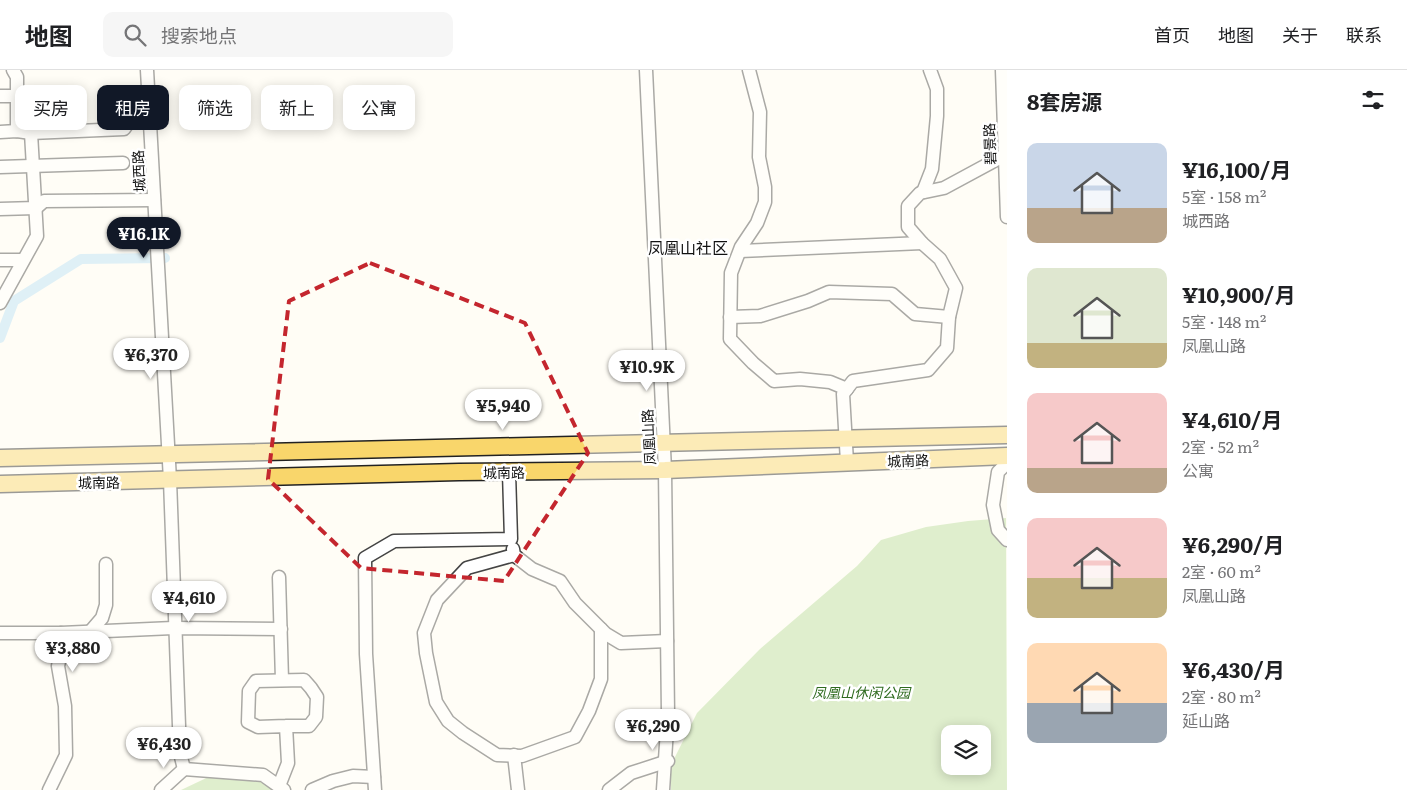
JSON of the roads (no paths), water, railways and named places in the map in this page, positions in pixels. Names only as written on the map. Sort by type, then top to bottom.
[{"type":"main road","name":"城南路","points":[[0,458],[1007,434]]},
{"type":"main road","name":"城南路","points":[[0,484],[665,470],[1007,456]]},
{"type":"street","points":[[13,70],[17,77],[17,85]]},
{"type":"street","name":"城西路","points":[[147,70],[148,85]]},
{"type":"street","name":"凤凰山路","points":[[646,70],[665,470],[668,714],[667,761],[663,790]]},
{"type":"street","points":[[749,70],[760,112],[759,157],[765,187],[765,202],[757,223],[740,251],[731,273],[730,339],[752,363],[774,381],[800,379],[830,382],[847,389]]},
{"type":"street","points":[[923,192],[932,169],[936,116],[936,88],[930,70]]},
{"type":"street","name":"碧景路","points":[[1002,70],[1007,217]]},
{"type":"street","points":[[0,96],[15,96]]},
{"type":"street","points":[[0,132],[17,131],[31,133],[101,130]]},
{"type":"street","name":"城西路","points":[[151,130],[170,480],[180,753],[184,769]]},
{"type":"street","points":[[1,298],[37,236],[31,133]]},
{"type":"street","points":[[847,462],[843,394],[853,381],[928,370],[947,348],[949,317],[956,288],[940,259],[908,227],[908,206],[920,193],[944,188],[1005,155]]},
{"type":"street","points":[[0,167],[123,162]]},
{"type":"street","points":[[0,209],[36,208],[44,201],[154,200]]},
{"type":"street","points":[[740,251],[922,243]]},
{"type":"street","points":[[0,260],[24,260]]},
{"type":"street","points":[[730,317],[760,316],[808,302],[829,292],[892,294],[915,314],[949,317]]},
{"type":"street","points":[[1007,463],[998,472],[993,505],[998,530],[1007,540]]},
{"type":"street","points":[[509,472],[511,539],[514,556],[532,569],[560,581],[575,603],[606,634],[621,643],[667,641]]},
{"type":"street","points":[[312,790],[333,781],[353,776],[375,784],[366,654],[365,558],[394,541],[511,539]]},
{"type":"street","points":[[514,556],[467,568],[437,600],[424,633],[436,702],[448,721],[497,755],[522,756],[575,737],[589,711],[601,679],[601,629]]},
{"type":"street","points":[[90,632],[102,618],[106,605],[106,564]]},
{"type":"street","points":[[279,576],[282,680]]},
{"type":"street","points":[[0,633],[61,633],[175,628],[280,630]]},
{"type":"street","points":[[49,790],[66,755],[64,706],[58,666],[62,648],[61,633]]},
{"type":"street","points":[[304,680],[317,696],[316,717],[309,726],[286,726],[258,727],[248,722],[248,691],[256,681],[304,680]]},
{"type":"street","points":[[161,790],[184,769],[263,775],[282,788],[288,763],[286,726]]},
{"type":"street","points":[[514,755],[518,790]]},
{"type":"street","points":[[609,790],[631,773],[667,761]]},
{"type":"waterway","points":[[0,338],[14,301],[81,259],[165,258]]},
{"type":"district","name":"凤凰山社区","points":[[688,247]]},
{"type":"park label","name":"凤凰山休闲公园","points":[[861,692]]}]
